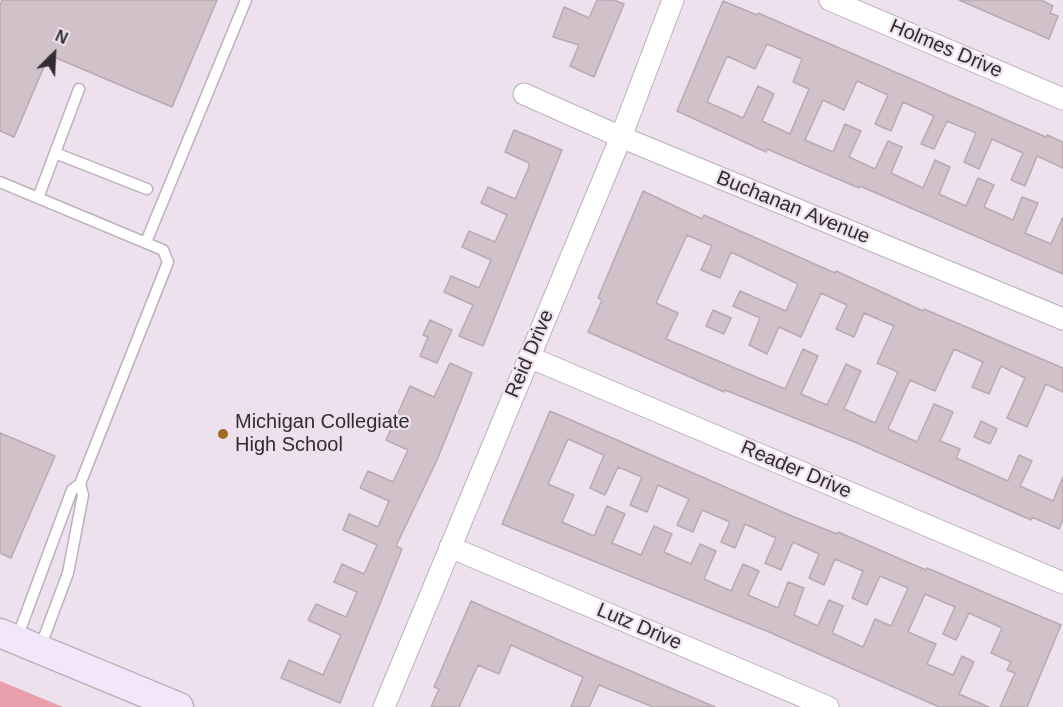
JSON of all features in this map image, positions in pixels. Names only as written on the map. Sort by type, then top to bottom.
[{"type":"main road","points":[[19,640],[179,707]]},
{"type":"street","name":"Reid Drive","points":[[384,707],[621,137],[673,0]]},
{"type":"street","name":"Holmes Drive","points":[[830,0],[1063,99]]},
{"type":"street","name":"Buchanan Avenue","points":[[524,94],[621,137],[1063,319]]},
{"type":"street","name":"Reader Drive","points":[[529,357],[1063,583]]},
{"type":"street","name":"Lutz Drive","points":[[450,547],[828,707]]},
{"type":"lane","points":[[146,242],[246,0]]},
{"type":"lane","points":[[38,198],[79,89]]},
{"type":"lane","points":[[55,153],[147,189]]},
{"type":"lane","points":[[0,183],[146,242],[163,250],[168,262],[80,484],[72,490],[19,640]]},
{"type":"lane","points":[[19,640],[68,573],[83,495],[80,484]]},
{"type":"shaded area","points":[[0,681],[63,707],[0,707]]},
{"type":"building","points":[[2,0],[217,0],[172,107],[49,55],[14,137],[0,131],[0,6]]},
{"type":"building","points":[[597,0],[614,0],[624,4],[594,77],[570,66],[579,45],[553,37],[564,7],[589,18]]},
{"type":"building","points":[[959,0],[1041,0],[1053,6],[1050,13],[1058,16],[1049,39]]},
{"type":"building","points":[[723,1],[757,15],[758,13],[1046,137],[1047,135],[1063,142],[1063,168],[1037,156],[1025,186],[1011,180],[1023,153],[992,139],[979,169],[964,162],[976,133],[947,121],[934,149],[921,144],[934,116],[903,102],[891,131],[875,124],[888,95],[857,81],[844,110],[823,100],[805,140],[833,152],[845,124],[861,131],[849,157],[875,169],[888,141],[902,147],[891,173],[923,188],[935,160],[950,167],[939,194],[966,206],[978,178],[994,185],[984,207],[1013,220],[1022,197],[1038,203],[1025,233],[1051,244],[1063,217],[1063,274],[860,186],[859,188],[767,149],[766,152],[677,111]],"holes":[[[767,44],[802,59],[793,82],[809,89],[790,134],[762,121],[774,94],[758,86],[743,118],[707,102],[727,56],[755,69]]]},
{"type":"building","points":[[514,130],[562,150],[483,346],[459,336],[473,305],[444,292],[451,276],[479,288],[491,260],[462,247],[469,231],[495,242],[507,215],[481,203],[488,187],[515,199],[529,163],[505,152]]},
{"type":"building","points":[[643,191],[702,219],[704,215],[923,311],[924,309],[1063,368],[1063,392],[1046,384],[1027,427],[1007,418],[1025,378],[1001,366],[989,394],[972,387],[983,362],[954,349],[935,391],[910,380],[888,429],[917,442],[934,404],[953,412],[940,441],[960,449],[956,458],[1008,481],[1019,455],[1032,461],[1020,486],[1053,501],[1063,477],[1063,520],[1059,529],[1032,517],[1031,520],[857,443],[725,390],[724,392],[588,332],[602,300],[598,298]],"holes":[[[687,235],[712,246],[701,270],[720,278],[731,252],[798,284],[786,311],[740,291],[733,306],[760,318],[749,345],[767,354],[779,327],[801,337],[821,293],[847,305],[836,329],[854,337],[864,313],[894,326],[877,363],[898,372],[875,423],[844,409],[861,371],[846,364],[827,405],[801,394],[818,356],[803,349],[785,389],[666,339],[678,313],[656,303]]]},
{"type":"building","points":[[713,310],[731,318],[724,334],[706,326]]},
{"type":"building","points":[[430,320],[452,330],[437,363],[420,356],[428,337],[423,335]]},
{"type":"building","points":[[450,363],[472,373],[437,460],[396,546],[402,549],[340,703],[281,678],[289,660],[323,675],[341,635],[308,620],[316,604],[346,617],[357,592],[334,582],[342,564],[364,574],[377,545],[343,530],[349,514],[378,527],[389,501],[360,488],[368,471],[393,482],[408,450],[386,440],[410,386],[434,397]]},
{"type":"building","points":[[550,411],[792,516],[837,534],[838,532],[926,570],[927,568],[1061,625],[1027,707],[1000,707],[1015,673],[1007,670],[1011,662],[991,653],[1002,628],[969,613],[956,640],[943,634],[955,607],[925,594],[908,632],[936,644],[927,664],[953,675],[962,656],[974,662],[959,694],[989,707],[939,707],[769,632],[502,524]],"holes":[[[568,439],[604,455],[590,488],[605,495],[618,467],[642,477],[630,505],[647,512],[658,485],[689,499],[677,525],[693,532],[702,510],[730,522],[721,542],[735,548],[745,524],[776,538],[765,563],[781,570],[793,542],[819,554],[809,578],[824,585],[835,559],[863,571],[852,598],[867,605],[880,576],[908,588],[891,626],[875,619],[863,647],[832,633],[843,606],[829,600],[818,626],[794,615],[804,588],[788,582],[778,608],[748,595],[759,571],[743,564],[731,591],[704,579],[716,551],[700,544],[691,564],[664,552],[672,534],[654,526],[641,555],[612,543],[625,514],[607,506],[594,536],[562,522],[574,495],[548,484]]]},
{"type":"building","points":[[981,421],[997,429],[990,444],[974,437]]},
{"type":"building","points":[[0,433],[55,456],[11,558],[0,553]]},
{"type":"building","points":[[471,601],[715,707],[653,707],[599,685],[589,707],[571,707],[583,677],[511,645],[499,674],[478,665],[459,707],[431,707],[439,689],[434,687]]},
{"type":"place","name":"Michigan Collegiate High School","points":[[223,434]]}]
